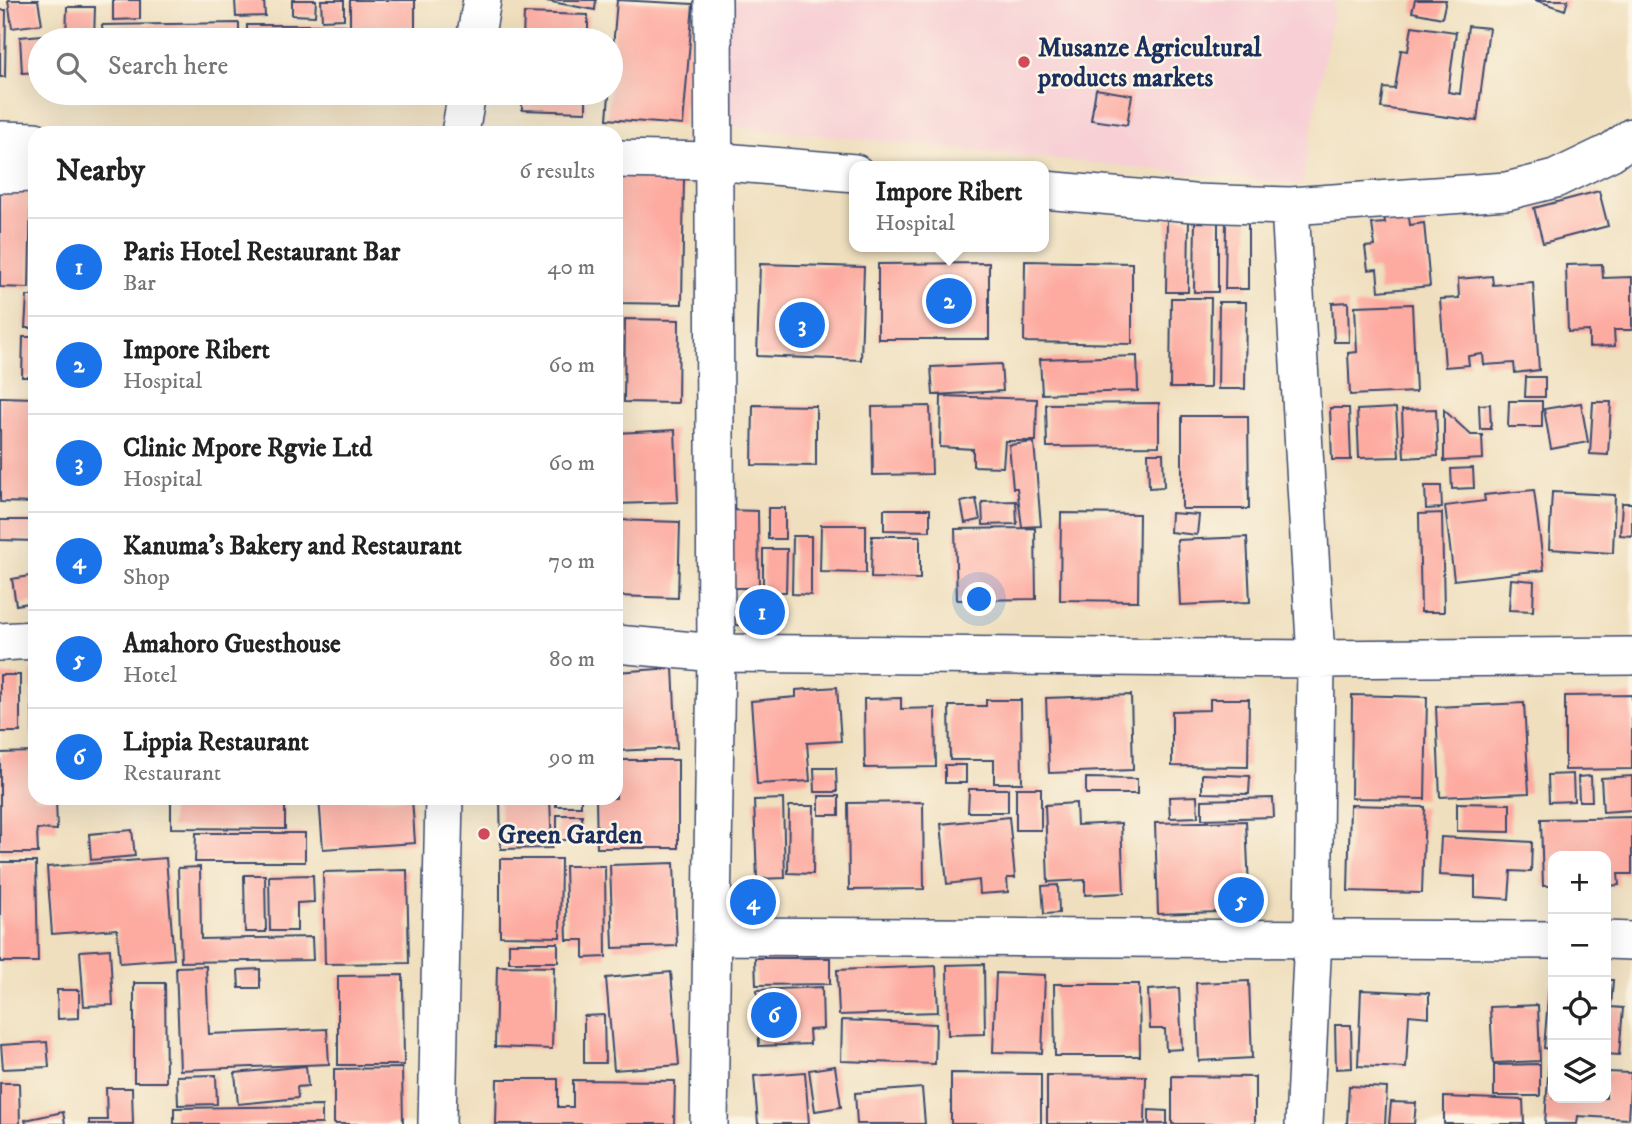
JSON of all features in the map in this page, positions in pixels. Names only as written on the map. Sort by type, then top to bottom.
[{"type":"street","points":[[477,28],[482,0]]},
{"type":"street","points":[[709,1124],[716,653],[713,0]]},
{"type":"street","points":[[461,126],[465,105]]},
{"type":"street","points":[[1049,190],[1193,203],[1290,205],[1507,191],[1555,179],[1611,152],[1632,137]]},
{"type":"street","points":[[0,140],[28,141]]},
{"type":"street","points":[[623,159],[712,161],[849,172]]},
{"type":"street","points":[[0,174],[28,173]]},
{"type":"street","points":[[1290,205],[1316,659],[1313,938],[1304,1124]]},
{"type":"street","points":[[0,642],[28,640]]},
{"type":"street","points":[[623,645],[716,653],[1316,659],[1632,656]]},
{"type":"street","points":[[436,1124],[444,805]]},
{"type":"street","points":[[713,936],[1548,940]]},
{"type":"street","points":[[1611,940],[1632,941]]},
{"type":"shaded area","name":"Musanze Agricultural products markets","points":[[727,0],[1335,0],[1302,185],[722,125]]},
{"type":"building","points":[[8,0],[38,0],[42,24],[12,28]]},
{"type":"building","points":[[113,0],[140,0],[140,19],[113,20]]},
{"type":"building","points":[[235,0],[264,0],[265,16],[236,17]]},
{"type":"building","points":[[292,0],[316,0],[315,16],[292,15]]},
{"type":"building","points":[[321,0],[344,0],[344,19],[322,20]]},
{"type":"building","points":[[350,0],[415,0],[415,28],[350,28]]},
{"type":"building","points":[[541,0],[596,0],[595,10]]},
{"type":"building","points":[[617,0],[693,4],[683,125],[607,119],[608,105],[623,105],[623,28],[615,28]]},
{"type":"building","points":[[1415,0],[1446,0],[1442,18],[1412,12]]},
{"type":"building","points":[[1535,0],[1568,0],[1565,10]]},
{"type":"building","points":[[67,7],[95,7],[94,28],[66,28]]},
{"type":"building","points":[[0,10],[6,10],[5,77],[0,77]]},
{"type":"building","points":[[524,13],[588,15],[588,28],[523,28]]},
{"type":"building","points":[[239,23],[239,28],[102,28],[102,25]]},
{"type":"building","points":[[247,25],[346,25],[346,28],[247,28]]},
{"type":"building","points":[[1412,26],[1456,32],[1448,92],[1460,94],[1468,26],[1489,28],[1477,121],[1381,108],[1384,88],[1395,89],[1401,50],[1408,51]]},
{"type":"building","points":[[28,36],[28,73],[22,73],[20,37]]},
{"type":"building","points":[[1096,89],[1132,95],[1127,125],[1091,120]]},
{"type":"building","points":[[522,105],[586,105],[586,112],[522,110]]},
{"type":"building","points":[[623,176],[684,177],[682,304],[623,303]]},
{"type":"building","points":[[0,189],[28,190],[28,288],[0,287]]},
{"type":"building","points":[[1599,191],[1608,226],[1543,243],[1534,208]]},
{"type":"building","points":[[1408,210],[1410,225],[1424,223],[1430,286],[1379,291],[1377,269],[1368,270],[1365,247],[1375,246],[1372,224],[1385,223],[1384,213]]},
{"type":"building","points":[[1195,216],[1218,217],[1218,292],[1194,292]]},
{"type":"building","points":[[1167,218],[1189,218],[1188,292],[1166,292]]},
{"type":"building","points":[[1226,221],[1248,221],[1248,289],[1225,289]]},
{"type":"building","points":[[1025,261],[1132,263],[1132,344],[1024,342]]},
{"type":"building","points":[[989,263],[989,339],[878,339],[878,264]]},
{"type":"building","points":[[760,264],[864,267],[861,360],[757,356]]},
{"type":"building","points":[[1602,264],[1603,278],[1632,277],[1632,330],[1614,330],[1615,346],[1589,347],[1589,331],[1568,332],[1566,265]]},
{"type":"building","points":[[1492,276],[1493,285],[1533,282],[1539,370],[1515,373],[1514,363],[1484,365],[1483,354],[1468,356],[1469,365],[1445,367],[1440,299],[1459,298],[1458,279]]},
{"type":"building","points":[[27,296],[28,296],[28,328],[25,328]]},
{"type":"building","points":[[1171,298],[1211,298],[1210,388],[1170,388]]},
{"type":"building","points":[[1219,302],[1246,302],[1245,389],[1218,389]]},
{"type":"building","points":[[1348,302],[1349,342],[1334,342],[1332,303]]},
{"type":"building","points":[[1412,304],[1416,392],[1350,395],[1348,353],[1357,352],[1355,306]]},
{"type":"building","points":[[625,319],[679,320],[678,403],[624,402]]},
{"type":"building","points":[[23,337],[28,337],[28,377],[22,377]]},
{"type":"building","points":[[1137,356],[1138,391],[1042,394],[1040,359]]},
{"type":"building","points":[[1001,364],[1003,391],[933,395],[931,367]]},
{"type":"building","points":[[1526,377],[1545,377],[1545,397],[1525,397]]},
{"type":"building","points":[[941,396],[1037,399],[1036,441],[1005,441],[1003,467],[973,466],[973,449],[940,447]]},
{"type":"building","points":[[0,397],[28,398],[28,503],[0,502]]},
{"type":"building","points":[[1509,401],[1542,401],[1542,427],[1508,427]]},
{"type":"building","points":[[1593,402],[1611,402],[1608,455],[1590,454]]},
{"type":"building","points":[[1159,403],[1159,446],[1047,447],[1046,404]]},
{"type":"building","points":[[1581,403],[1588,442],[1551,449],[1544,409]]},
{"type":"building","points":[[1490,404],[1491,429],[1480,429],[1479,405]]},
{"type":"building","points":[[753,405],[816,406],[816,466],[752,465]]},
{"type":"building","points":[[930,406],[932,474],[873,475],[872,407]]},
{"type":"building","points":[[1330,408],[1349,408],[1351,460],[1332,460]]},
{"type":"building","points":[[1396,408],[1399,457],[1359,458],[1357,410]]},
{"type":"building","points":[[1436,409],[1438,456],[1404,458],[1402,410]]},
{"type":"building","points":[[1444,410],[1471,435],[1482,435],[1483,459],[1444,461]]},
{"type":"building","points":[[1182,416],[1248,416],[1249,509],[1182,509]]},
{"type":"building","points":[[675,430],[678,502],[623,504],[623,433]]},
{"type":"building","points":[[1034,442],[1041,526],[1022,527],[1017,488],[1013,488],[1009,445]]},
{"type":"building","points":[[1148,453],[1163,453],[1164,487],[1149,488]]},
{"type":"building","points":[[1473,468],[1474,488],[1452,489],[1451,469]]},
{"type":"building","points":[[1425,486],[1441,486],[1442,508],[1426,509]]},
{"type":"building","points":[[1534,490],[1544,570],[1454,580],[1445,506],[1485,501],[1484,495]]},
{"type":"building","points":[[1552,492],[1615,495],[1613,553],[1549,549]]},
{"type":"building","points":[[976,499],[980,520],[965,523],[961,502]]},
{"type":"building","points":[[1016,501],[1017,524],[983,525],[982,502]]},
{"type":"building","points":[[1622,503],[1632,503],[1632,536],[1620,535]]},
{"type":"building","points":[[768,508],[785,508],[785,539],[768,539]]},
{"type":"building","points":[[884,509],[930,509],[930,531],[884,530]]},
{"type":"building","points":[[726,510],[758,511],[759,588],[726,588]]},
{"type":"building","points":[[1061,513],[1139,514],[1138,601],[1060,600]]},
{"type":"building","points":[[1171,513],[1199,515],[1197,535],[1170,532]]},
{"type":"building","points":[[1442,513],[1444,612],[1421,612],[1419,514]]},
{"type":"building","points":[[0,520],[28,520],[28,541],[0,540]]},
{"type":"building","points":[[623,520],[680,522],[678,598],[623,596]]},
{"type":"building","points":[[821,525],[866,525],[866,573],[820,572]]},
{"type":"building","points":[[1035,528],[1036,599],[957,600],[955,529]]},
{"type":"building","points":[[793,536],[811,536],[811,595],[792,594]]},
{"type":"building","points":[[872,536],[920,536],[920,579],[871,578]]},
{"type":"building","points":[[1247,537],[1250,602],[1180,605],[1177,540]]},
{"type":"building","points":[[763,549],[787,549],[786,592],[763,592]]},
{"type":"building","points":[[28,576],[28,603],[16,605],[12,579]]},
{"type":"building","points":[[1511,579],[1534,581],[1533,611],[1509,610]]},
{"type":"building","points":[[735,601],[760,601],[760,626],[735,625]]},
{"type":"building","points":[[673,668],[677,748],[623,751],[623,672]]},
{"type":"building","points":[[0,675],[20,675],[20,732],[0,732]]},
{"type":"building","points":[[837,687],[841,741],[807,743],[810,781],[757,784],[751,701],[796,697],[796,690]]},
{"type":"building","points":[[1131,695],[1133,770],[1049,773],[1046,698]]},
{"type":"building","points":[[1352,695],[1427,697],[1425,799],[1351,798]]},
{"type":"building","points":[[1632,695],[1632,769],[1565,770],[1565,696]]},
{"type":"building","points":[[901,698],[901,709],[935,708],[936,767],[865,768],[864,699]]},
{"type":"building","points":[[1210,699],[1249,699],[1248,767],[1172,766],[1172,711],[1210,710]]},
{"type":"building","points":[[986,700],[1021,700],[1022,783],[994,783],[994,760],[950,760],[949,706],[986,706]]},
{"type":"building","points":[[1524,703],[1529,793],[1440,797],[1436,707]]},
{"type":"building","points":[[28,752],[28,805],[56,805],[57,830],[37,829],[38,853],[0,853],[0,753]]},
{"type":"building","points":[[623,760],[678,760],[678,848],[597,848],[596,805],[623,805]]},
{"type":"building","points":[[945,765],[966,765],[966,783],[945,783]]},
{"type":"building","points":[[814,768],[836,768],[837,792],[815,792]]},
{"type":"building","points":[[1202,774],[1250,776],[1249,794],[1202,793]]},
{"type":"building","points":[[1573,774],[1574,801],[1549,802],[1548,775]]},
{"type":"building","points":[[1591,776],[1592,801],[1579,801],[1578,777]]},
{"type":"building","points":[[1632,776],[1632,810],[1603,812],[1601,778]]},
{"type":"building","points":[[1086,778],[1137,779],[1137,794],[1086,794]]},
{"type":"building","points":[[1016,788],[1041,788],[1041,830],[1016,830]]},
{"type":"building","points":[[969,789],[1008,789],[1008,812],[968,812]]},
{"type":"building","points":[[819,796],[839,796],[839,815],[819,815]]},
{"type":"building","points":[[1197,796],[1198,817],[1170,818],[1169,797]]},
{"type":"building","points":[[1273,798],[1274,817],[1202,819],[1202,800]]},
{"type":"building","points":[[783,799],[785,878],[757,879],[754,800]]},
{"type":"building","points":[[923,802],[924,889],[849,890],[848,803]]},
{"type":"building","points":[[1076,803],[1077,825],[1121,823],[1124,893],[1085,895],[1085,880],[1048,882],[1045,805]]},
{"type":"building","points":[[1457,803],[1510,804],[1510,832],[1457,831]]},
{"type":"building","points":[[171,805],[285,805],[285,829],[171,828]]},
{"type":"building","points":[[320,805],[412,805],[415,843],[323,849]]},
{"type":"building","points":[[500,805],[550,805],[552,848],[501,849]]},
{"type":"building","points":[[1350,805],[1425,807],[1422,893],[1348,891]]},
{"type":"building","points":[[789,806],[814,806],[813,874],[788,873]]},
{"type":"building","points":[[557,815],[582,815],[582,840],[557,840]]},
{"type":"building","points":[[1009,817],[1015,878],[1007,878],[1008,892],[980,894],[979,880],[947,884],[941,824]]},
{"type":"building","points":[[1632,817],[1632,874],[1618,874],[1619,885],[1611,886],[1611,851],[1548,851],[1548,886],[1543,886],[1541,819]]},
{"type":"building","points":[[1246,821],[1250,911],[1158,914],[1155,823]]},
{"type":"building","points":[[132,830],[135,856],[91,860],[89,834]]},
{"type":"building","points":[[196,833],[305,833],[305,862],[195,862]]},
{"type":"building","points":[[1441,837],[1532,842],[1531,872],[1511,871],[1509,899],[1475,897],[1475,877],[1439,875]]},
{"type":"building","points":[[166,858],[174,959],[120,963],[117,929],[52,934],[47,867]]},
{"type":"building","points":[[500,859],[561,859],[560,937],[500,936]]},
{"type":"building","points":[[0,862],[36,862],[38,962],[0,962]]},
{"type":"building","points":[[674,863],[677,946],[613,948],[610,865]]},
{"type":"building","points":[[565,866],[605,866],[606,957],[584,958],[584,940],[567,940]]},
{"type":"building","points":[[200,867],[201,939],[312,937],[313,960],[181,962],[178,868]]},
{"type":"building","points":[[407,870],[409,963],[325,964],[323,872]]},
{"type":"building","points":[[244,875],[265,875],[266,932],[245,932]]},
{"type":"building","points":[[313,875],[314,902],[297,903],[297,931],[270,931],[269,876]]},
{"type":"building","points":[[1058,885],[1059,913],[1044,914],[1042,886]]},
{"type":"building","points":[[509,943],[558,943],[558,962],[509,962]]},
{"type":"building","points":[[110,949],[113,1005],[84,1006],[80,951]]},
{"type":"building","points":[[755,958],[830,958],[830,984],[756,985]]},
{"type":"building","points":[[984,964],[985,1034],[948,1035],[947,965]]},
{"type":"building","points":[[206,966],[209,1034],[327,1029],[329,1064],[180,1070],[176,967]]},
{"type":"building","points":[[497,966],[554,967],[552,1049],[495,1047]]},
{"type":"building","points":[[936,966],[938,1012],[839,1015],[837,970]]},
{"type":"building","points":[[260,969],[260,988],[239,988],[238,970]]},
{"type":"building","points":[[671,972],[679,1065],[614,1070],[606,978]]},
{"type":"building","points":[[996,973],[1045,975],[1042,1053],[993,1052]]},
{"type":"building","points":[[403,975],[404,1065],[338,1065],[338,976]]},
{"type":"building","points":[[1249,981],[1252,1058],[1199,1061],[1196,983]]},
{"type":"building","points":[[134,983],[165,983],[166,1082],[134,1082]]},
{"type":"building","points":[[1054,984],[1139,984],[1140,1056],[1055,1056]]},
{"type":"building","points":[[822,987],[823,1029],[809,1030],[810,1044],[759,1046],[757,990]]},
{"type":"building","points":[[1179,988],[1182,1049],[1166,1050],[1165,1029],[1150,1029],[1148,990]]},
{"type":"building","points":[[57,990],[79,990],[79,1018],[58,1019]]},
{"type":"building","points":[[1361,990],[1429,993],[1429,1017],[1409,1015],[1406,1068],[1358,1066]]},
{"type":"building","points":[[1548,998],[1548,1048],[1544,1048]]},
{"type":"building","points":[[1538,1005],[1540,1061],[1493,1063],[1490,1007]]},
{"type":"building","points":[[1611,1007],[1623,1008],[1619,1055],[1611,1054]]},
{"type":"building","points":[[604,1015],[605,1063],[584,1063],[584,1016]]},
{"type":"building","points":[[842,1020],[936,1024],[935,1064],[841,1061]]},
{"type":"building","points":[[1335,1025],[1351,1025],[1352,1068],[1336,1069]]},
{"type":"building","points":[[47,1042],[49,1067],[3,1069],[1,1045]]},
{"type":"building","points":[[1540,1064],[1540,1096],[1494,1096],[1494,1065]]},
{"type":"building","points":[[306,1066],[308,1086],[297,1087],[298,1098],[238,1104],[235,1073]]},
{"type":"building","points":[[835,1066],[841,1107],[815,1111],[809,1070]]},
{"type":"building","points":[[402,1068],[403,1124],[334,1124],[334,1069]]},
{"type":"building","points":[[805,1072],[809,1124],[758,1124],[754,1076]]},
{"type":"building","points":[[1611,1072],[1631,1073],[1628,1119],[1578,1116],[1577,1124],[1545,1124],[1548,1076],[1548,1103],[1611,1103]]},
{"type":"building","points":[[951,1073],[1041,1074],[1041,1124],[951,1124]]},
{"type":"building","points":[[216,1075],[217,1104],[178,1105],[177,1076]]},
{"type":"building","points":[[1047,1075],[1146,1076],[1145,1124],[1047,1124]]},
{"type":"building","points":[[1172,1076],[1255,1077],[1255,1124],[1172,1124]]},
{"type":"building","points":[[497,1079],[558,1079],[558,1107],[573,1107],[573,1080],[675,1081],[674,1124],[496,1124]]},
{"type":"building","points":[[0,1083],[19,1083],[20,1124],[0,1124]]},
{"type":"building","points":[[1349,1086],[1387,1088],[1385,1124],[1347,1124]]},
{"type":"building","points":[[106,1088],[132,1088],[133,1124],[89,1124],[89,1120],[107,1120]]},
{"type":"building","points":[[922,1088],[925,1124],[857,1124],[855,1093]]},
{"type":"building","points":[[1444,1097],[1523,1100],[1524,1124],[1444,1124]]},
{"type":"building","points":[[1391,1102],[1416,1103],[1414,1124],[1389,1124]]},
{"type":"building","points":[[322,1106],[322,1124],[174,1124],[174,1108]]},
{"type":"building","points":[[1149,1110],[1167,1111],[1167,1124],[1149,1124]]},
{"type":"building","points":[[63,1112],[65,1124],[26,1124],[25,1120]]},
{"type":"place","name":"Musanze Agricultural products markets","points":[[1024,62]]},
{"type":"place","name":"Impore Ribert","points":[[949,301]]},
{"type":"place","name":"Clinic Mpore Rgvie Ltd","points":[[802,325]]},
{"type":"place","name":"Paris Hotel Restaurant Bar","points":[[762,612]]},
{"type":"place","name":"Green Garden","points":[[484,834]]},
{"type":"place","name":"Amahoro Guesthouse","points":[[1241,900]]},
{"type":"place","name":"Kanuma’s Bakery and Restaurant","points":[[753,902]]},
{"type":"place","name":"Lippia Restaurant","points":[[774,1015]]}]
